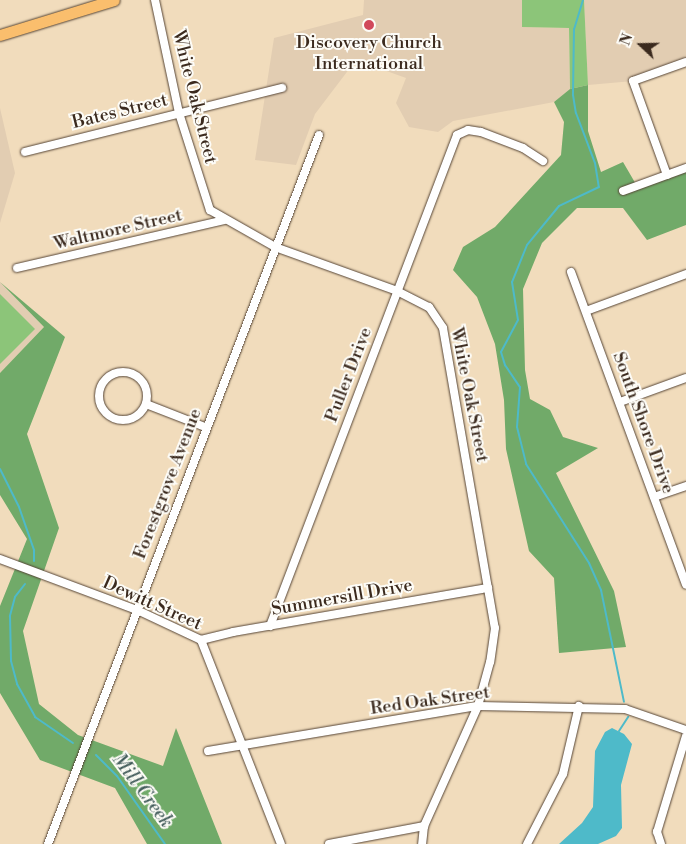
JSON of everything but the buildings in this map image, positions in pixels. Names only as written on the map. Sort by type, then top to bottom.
[{"type":"main road","points":[[0,35],[114,0]]},
{"type":"street","name":"White Oak Street","points":[[155,0],[179,113],[210,210],[275,247],[397,291],[429,307],[443,328],[495,628],[490,662],[478,706],[424,826],[422,844]]},
{"type":"street","points":[[667,175],[633,82],[686,62]]},
{"type":"street","name":"Bates Street","points":[[25,152],[282,88]]},
{"type":"street","name":"Puller Drive","points":[[270,626],[457,135],[468,130],[481,132],[523,148],[544,161]]},
{"type":"street","name":"Forestgrove Avenue","points":[[48,844],[205,427],[319,135]]},
{"type":"street","points":[[623,191],[686,168]]},
{"type":"street","name":"Waltmore Street","points":[[17,268],[225,220]]},
{"type":"street","name":"South Shore Drive","points":[[571,272],[686,584]]},
{"type":"street","points":[[586,311],[686,274]]},
{"type":"street","points":[[125,372],[140,378],[145,386],[146,404],[133,418],[120,420],[107,414],[101,406],[101,386],[115,373],[125,372]]},
{"type":"street","points":[[620,402],[686,378]]},
{"type":"street","points":[[146,404],[205,427]]},
{"type":"street","points":[[654,497],[686,486]]},
{"type":"street","name":"Dewitt Street","points":[[0,559],[136,610],[201,640],[281,844]]},
{"type":"street","name":"Summersill Drive","points":[[201,640],[488,588]]},
{"type":"street","name":"Red Oak Street","points":[[208,751],[478,706],[624,708],[686,730]]},
{"type":"street","points":[[527,844],[563,774],[579,706]]},
{"type":"street","points":[[661,844],[657,832],[686,736]]},
{"type":"street","points":[[329,844],[424,826]]},
{"type":"shaded area","points":[[364,0],[522,0],[523,27],[569,28],[570,89],[554,102],[453,121],[438,132],[409,127],[396,103],[406,78],[356,60],[315,114],[296,165],[255,160],[274,38],[363,15]]},
{"type":"shaded area","points":[[584,0],[686,0],[686,62],[633,81],[588,85]]},
{"type":"shaded area","points":[[0,108],[15,173],[0,223]]},
{"type":"shaded area","points":[[0,282],[44,327],[0,373]]},
{"type":"green space","points":[[522,0],[584,0],[588,85],[570,89],[569,28],[522,27]]},
{"type":"green space","points":[[588,85],[588,131],[601,172],[623,162],[637,186],[686,168],[686,225],[647,240],[623,208],[577,208],[542,243],[523,289],[525,370],[530,399],[550,410],[563,437],[598,448],[556,473],[614,591],[626,647],[559,653],[554,578],[529,551],[506,449],[504,400],[495,344],[477,297],[453,270],[463,247],[495,227],[561,155],[564,122],[554,102],[570,89]]},
{"type":"green space","points":[[0,282],[65,337],[27,434],[59,528],[23,631],[39,704],[78,735],[163,766],[176,728],[222,844],[147,844],[115,788],[40,760],[0,693],[0,606],[27,539],[0,495],[0,373],[44,327]]},
{"type":"green space","points":[[0,294],[35,329],[0,364]]},
{"type":"water","points":[[612,728],[624,734],[632,744],[621,785],[622,828],[616,836],[598,844],[559,844],[582,823],[593,807],[595,751],[605,732]]},
{"type":"waterway","points":[[583,0],[574,29],[573,95],[576,113],[595,163],[599,187],[559,206],[527,245],[512,282],[518,320],[501,352],[505,365],[520,387],[517,427],[526,464],[589,563],[601,590],[624,702]]},
{"type":"waterway","name":"Mill Creek","points":[[0,469],[19,507],[34,550],[34,561]]},
{"type":"waterway","name":"Mill Creek","points":[[25,584],[15,597],[10,616],[11,661],[17,684],[35,717],[73,743]]},
{"type":"waterway","points":[[619,731],[628,717]]},
{"type":"waterway","name":"Mill Creek","points":[[96,755],[117,776],[165,844]]},
{"type":"place","name":"Discovery Church International","points":[[369,25]]}]
